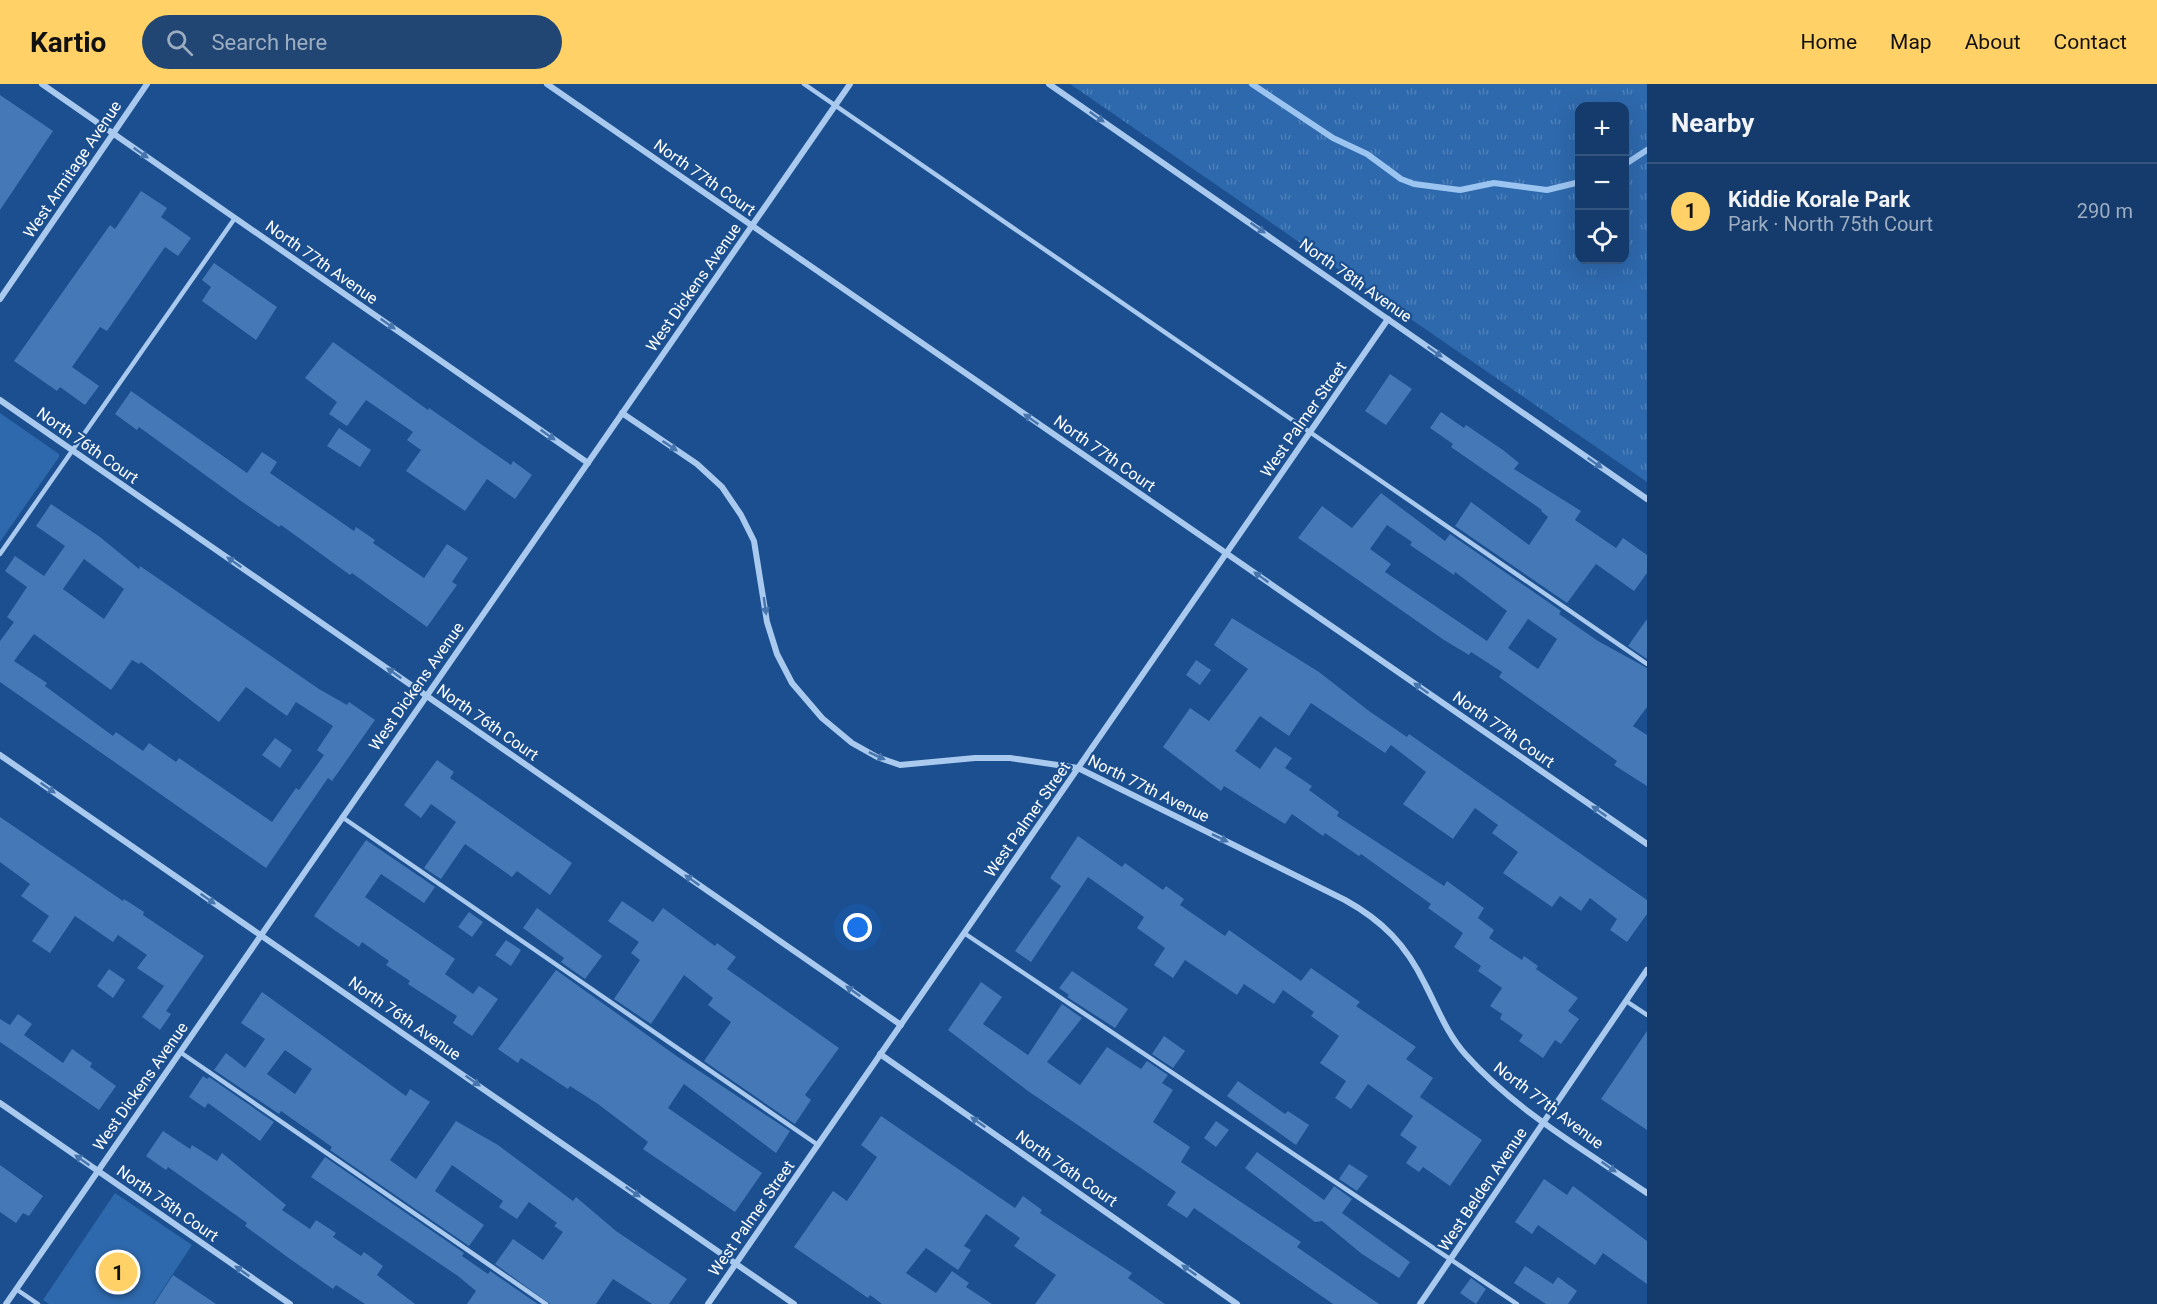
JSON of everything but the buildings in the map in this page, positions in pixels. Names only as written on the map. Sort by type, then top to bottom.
[{"type":"street","name":"North 77th Avenue","points":[[42,84],[588,462]]},
{"type":"street","name":"West Armitage Avenue","points":[[0,299],[147,84]]},
{"type":"street","name":"North 77th Court","points":[[547,84],[1647,844]]},
{"type":"street","name":"West Dickens Avenue","points":[[6,1304],[425,695],[850,84]]},
{"type":"street","name":"North 78th Avenue","points":[[1049,84],[1647,499]]},
{"type":"street","name":"West Palmer Street","points":[[708,1304],[1388,319]]},
{"type":"street","name":"North 76th Court","points":[[0,400],[901,1025]]},
{"type":"street","name":"North 77th Avenue","points":[[622,414],[697,464],[722,487],[741,514],[754,541],[767,622],[777,654],[792,683],[822,718],[852,743],[877,757],[900,765],[975,758],[1010,758],[1078,768],[1372,915],[1386,926],[1424,982],[1452,1039],[1498,1086],[1544,1122],[1647,1193]]},
{"type":"street","name":"North 76th Avenue","points":[[0,755],[794,1304]]},
{"type":"street","name":"West Belden Avenue","points":[[1420,1304],[1647,969]]},
{"type":"street","name":"North 76th Court","points":[[880,1054],[1237,1304]]},
{"type":"street","name":"North 75th Court","points":[[0,1103],[290,1304]]},
{"type":"lane","points":[[804,84],[1647,664]]},
{"type":"lane","points":[[0,555],[235,218]]},
{"type":"lane","points":[[342,817],[818,1144]]},
{"type":"lane","points":[[964,933],[1517,1304]]},
{"type":"lane","points":[[1626,1001],[1647,1015]]},
{"type":"lane","points":[[180,1052],[546,1304]]},
{"type":"lane","points":[[16,1289],[38,1304]]},
{"type":"green space","points":[[1070,84],[1647,84],[1647,482]]},
{"type":"green space","points":[[0,413],[59,454],[59,457],[0,542]]},
{"type":"green space","points":[[115,1193],[192,1245],[153,1304],[49,1304],[43,1300]]},
{"type":"waterway","points":[[1252,84],[1333,138],[1367,154],[1401,179],[1414,184],[1460,190],[1494,183],[1547,190],[1575,183]]},
{"type":"waterway","points":[[1629,162],[1647,150]]},
{"type":"place","name":"Kiddie Korale Park","points":[[118,1272]]}]
